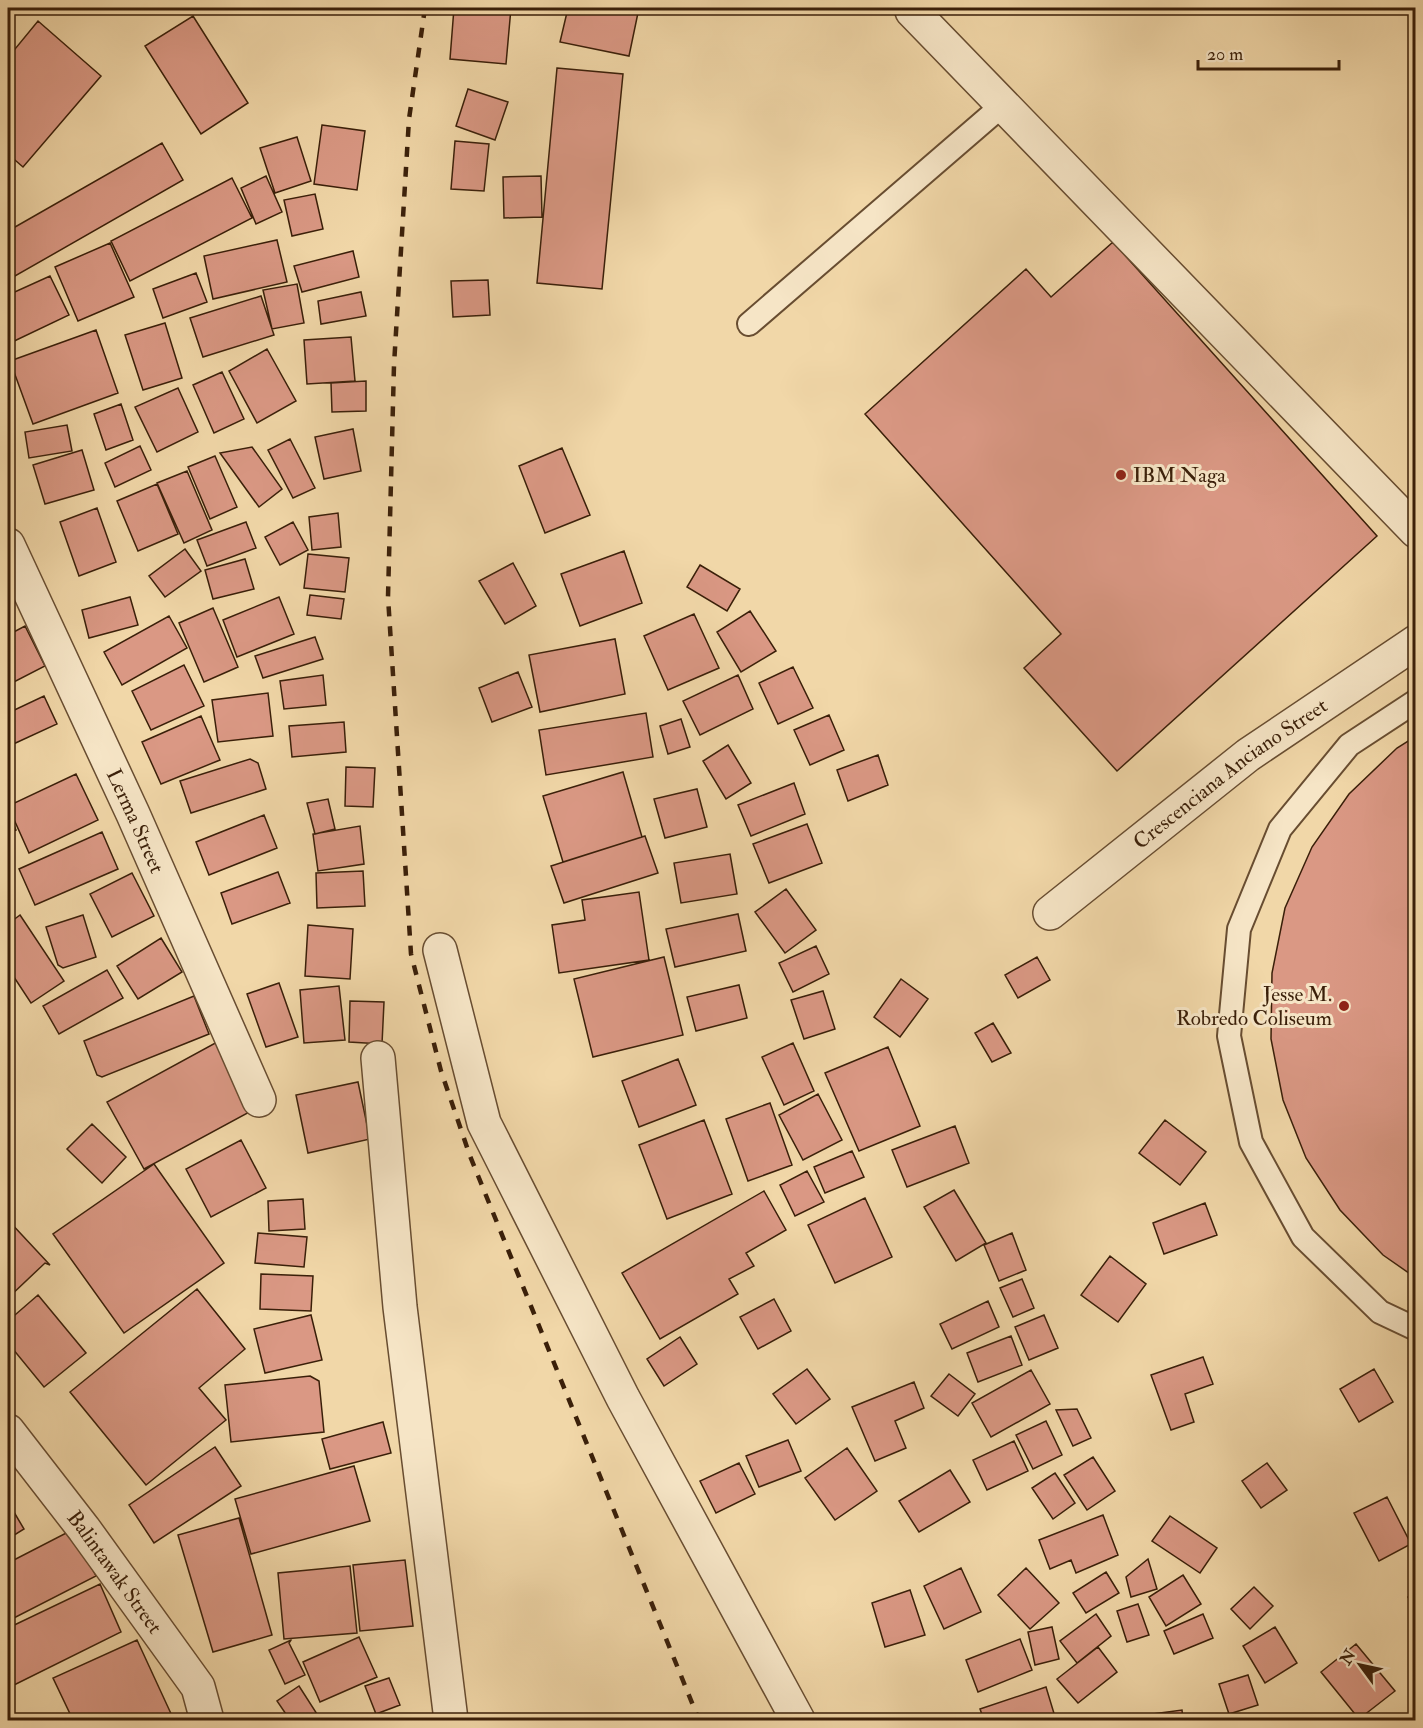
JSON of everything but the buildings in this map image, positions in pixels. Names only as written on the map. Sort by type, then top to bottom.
[{"type":"street","points":[[916,8],[912,11],[1416,531]]},
{"type":"street","name":"Lerma Street","points":[[8,548],[133,814],[259,1100]]},
{"type":"street","name":"Crescenciana Anciano Street","points":[[1050,913],[1248,755],[1416,642]]},
{"type":"street","points":[[440,950],[484,1123],[623,1398],[798,1720]]},
{"type":"street","points":[[378,1058],[400,1307],[451,1720]]},
{"type":"street","name":"Balintawak Street","points":[[8,1431],[84,1529],[198,1687],[207,1720]]},
{"type":"lane","points":[[749,324],[1004,104]]},
{"type":"lane","points":[[1416,700],[1349,745],[1280,829],[1239,929],[1229,1036],[1251,1142],[1303,1237],[1380,1311],[1416,1329]]},
{"type":"railway","points":[[425,8],[409,119],[394,365],[388,597],[411,954],[441,1071],[470,1156],[699,1720]]},
{"type":"place","name":"IBM Naga","points":[[1121,475]]},
{"type":"place","name":"Jesse M. Robredo Coliseum","points":[[1344,1006]]}]
